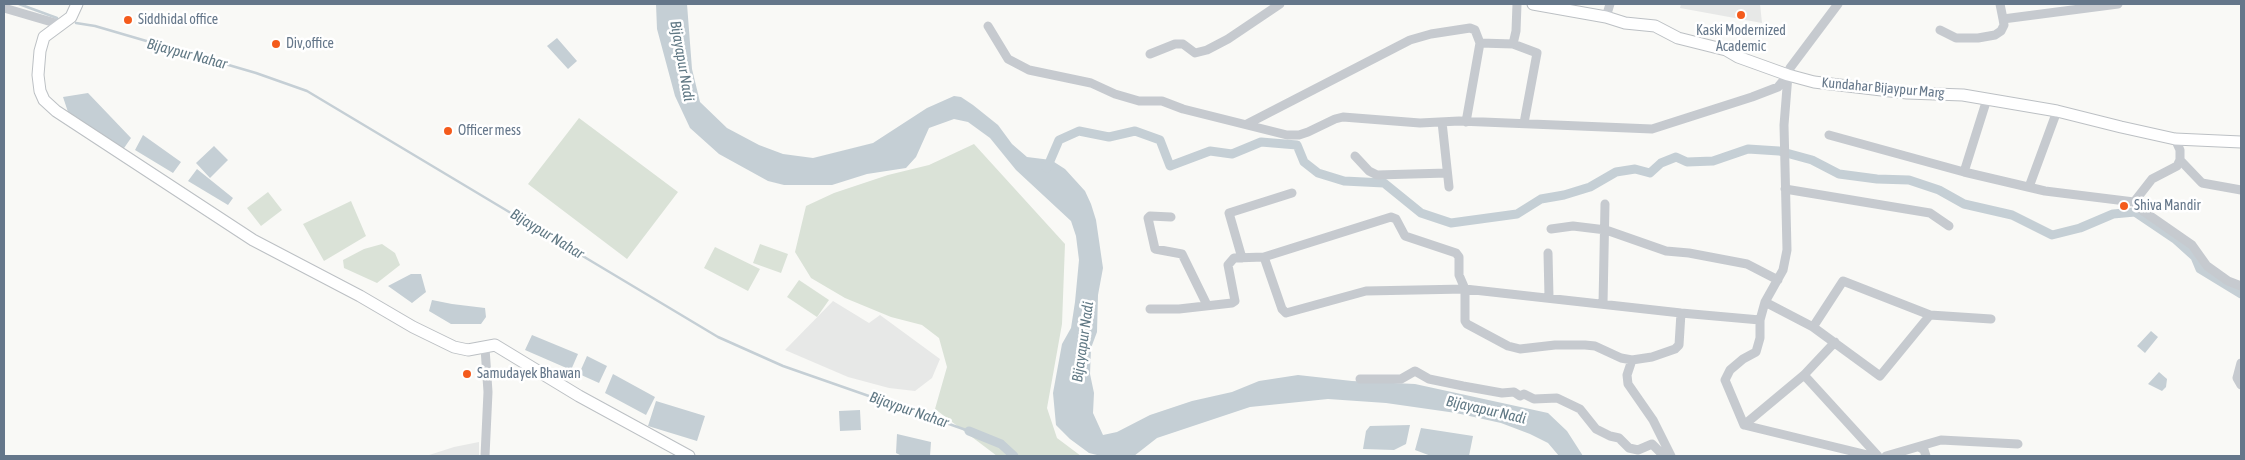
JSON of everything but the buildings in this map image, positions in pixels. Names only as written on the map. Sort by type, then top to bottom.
[{"type":"main road","points":[[77,4],[71,17],[44,37],[40,51],[38,75],[40,91],[44,100],[56,111],[253,240],[440,341],[468,350],[495,345],[579,396],[689,456]]},
{"type":"main road","name":"Kundahar Bijaypur Marg","points":[[1533,4],[1606,17],[1625,23],[1655,26],[1688,41],[1726,50],[1738,57],[1788,76],[1814,82],[1987,99],[2057,111],[2121,128],[2175,138],[2241,142]]},
{"type":"street","points":[[1150,54],[1175,44],[1183,44],[1195,53],[1207,50],[1228,39],[1280,4]]},
{"type":"street","points":[[1513,44],[1516,31],[1517,4]]},
{"type":"street","points":[[1606,17],[1610,4]]},
{"type":"street","points":[[1744,425],[1725,380],[1730,370],[1743,359],[1756,352],[1760,338],[1760,320],[1765,302],[1783,270],[1787,250],[1784,146],[1788,76],[1790,68],[1838,4]]},
{"type":"street","points":[[1940,30],[1956,38],[1978,38],[1995,35],[2001,31],[2004,25],[2000,4]]},
{"type":"street","points":[[2003,19],[2118,4]]},
{"type":"street","points":[[4,8],[62,25]]},
{"type":"street","points":[[988,26],[1008,59],[1029,70],[1091,83],[1115,94],[1139,101],[1162,101],[1183,109],[1287,135],[1299,135],[1343,117],[1393,122],[1524,123],[1652,129],[1778,87],[1788,76]]},
{"type":"street","points":[[1247,124],[1410,40],[1431,34],[1470,28],[1475,30],[1480,43],[1466,122]]},
{"type":"street","points":[[1480,43],[1513,44],[1536,53],[1524,123]]},
{"type":"street","points":[[1964,172],[1987,99]]},
{"type":"street","points":[[2029,187],[2057,111]]},
{"type":"street","points":[[1442,122],[1449,187]]},
{"type":"street","points":[[1829,135],[2045,192],[2134,202],[2143,211],[2192,245],[2206,266],[2228,281],[2241,286]]},
{"type":"street","points":[[2134,202],[2152,179],[2177,166],[2180,160],[2180,150],[2175,138]]},
{"type":"street","points":[[1354,156],[1369,171],[1377,175],[1448,173]]},
{"type":"street","points":[[2180,160],[2202,182],[2241,190]]},
{"type":"street","points":[[1785,189],[1930,213],[1949,226]]},
{"type":"street","points":[[1242,258],[1229,213],[1292,193]]},
{"type":"street","points":[[1603,304],[1606,204]]},
{"type":"street","points":[[1171,217],[1150,216],[1148,218],[1155,249],[1187,254],[1207,306]]},
{"type":"street","points":[[1150,309],[1179,309],[1232,303],[1235,300],[1228,265],[1234,258],[1264,257],[1394,218],[1404,236],[1456,253],[1459,257],[1458,275],[1465,289],[1465,321],[1467,324],[1508,346],[1520,349],[1555,345],[1585,345],[1595,346],[1621,358],[1632,360],[1652,357],[1678,347],[1681,313]]},
{"type":"street","points":[[1551,229],[1573,226],[1606,230],[1666,252],[1689,252],[1747,264],[1778,280]]},
{"type":"street","points":[[1548,253],[1549,297]]},
{"type":"street","points":[[1264,257],[1282,309],[1286,314],[1366,291],[1465,289],[1760,320]]},
{"type":"street","points":[[1813,327],[1843,281],[1930,315],[1991,320]]},
{"type":"street","points":[[1765,302],[1813,327],[1880,376],[1930,315]]},
{"type":"street","points":[[1744,425],[1804,375],[1835,342]]},
{"type":"street","points":[[485,348],[488,392],[485,456]]},
{"type":"street","points":[[1360,379],[1400,379],[1415,371],[1429,379],[1463,386],[1502,393],[1514,392],[1520,396],[1524,394],[1534,398],[1557,398],[1580,409],[1596,429],[1619,438],[1629,448],[1636,450],[1652,444],[1664,456],[1671,456],[1653,420],[1628,384],[1627,375],[1632,360]]},
{"type":"street","points":[[2241,363],[2237,378],[2241,385]]},
{"type":"street","points":[[1804,375],[1878,456]]},
{"type":"street","points":[[1744,425],[1872,456]]},
{"type":"street","points":[[1886,456],[1941,440],[2018,444]]},
{"type":"street","points":[[1919,447],[1924,450],[1926,456]]},
{"type":"shaded area","name":"Kaski Modernized Academic","points":[[1681,4],[1760,4],[1762,23],[1680,8]]},
{"type":"shaded area","points":[[579,118],[678,192],[627,259],[528,184]]},
{"type":"shaded area","points":[[974,144],[1065,244],[1062,324],[1047,408],[1057,438],[1081,456],[997,456],[935,409],[947,367],[939,338],[922,325],[891,317],[845,298],[811,278],[795,252],[806,206],[834,193],[888,175],[929,165]]},
{"type":"shaded area","points":[[268,192],[282,210],[261,226],[247,208]]},
{"type":"shaded area","points":[[351,201],[366,236],[324,261],[303,224]]},
{"type":"shaded area","points":[[382,244],[395,253],[400,265],[377,283],[344,268],[343,260],[364,249]]},
{"type":"shaded area","points":[[760,244],[788,254],[781,273],[753,263]]},
{"type":"shaded area","points":[[715,247],[760,269],[748,291],[704,268]]},
{"type":"shaded area","points":[[799,280],[829,300],[817,317],[787,297]]},
{"type":"shaded area","points":[[833,301],[869,323],[880,315],[940,359],[932,378],[915,391],[889,388],[848,377],[785,350]]},
{"type":"shaded area","points":[[479,442],[479,456],[426,456],[454,447]]},
{"type":"water","name":"Bijayapur Nadi","points":[[656,4],[687,4],[692,69],[700,102],[727,128],[759,145],[783,154],[813,158],[873,143],[927,108],[954,96],[961,97],[998,125],[1012,144],[1027,157],[1051,160],[1065,169],[1085,191],[1091,204],[1096,220],[1103,268],[1098,295],[1097,332],[1091,348],[1090,374],[1094,393],[1093,413],[1103,435],[1117,432],[1150,415],[1192,401],[1232,392],[1259,381],[1298,375],[1352,381],[1415,384],[1548,413],[1567,431],[1583,456],[1559,456],[1548,443],[1501,423],[1456,413],[1386,403],[1328,399],[1250,407],[1157,438],[1134,456],[1101,456],[1089,453],[1070,439],[1056,425],[1053,393],[1062,344],[1071,328],[1075,302],[1079,260],[1076,236],[1071,221],[1016,170],[990,138],[968,122],[954,119],[929,128],[916,157],[906,168],[867,174],[832,185],[784,185],[768,181],[719,154],[690,128],[675,96],[657,29]]},
{"type":"water","points":[[557,38],[577,61],[568,69],[547,46]]},
{"type":"water","points":[[88,93],[131,138],[122,151],[68,112],[63,97]]},
{"type":"water","points":[[143,135],[181,162],[173,173],[135,150]]},
{"type":"water","points":[[214,146],[228,160],[210,178],[196,163]]},
{"type":"water","points":[[197,169],[233,198],[228,205],[188,181]]},
{"type":"water","points":[[411,274],[421,274],[426,292],[412,303],[388,286]]},
{"type":"water","points":[[432,300],[485,308],[486,317],[481,324],[451,324],[429,311]]},
{"type":"water","points":[[2151,331],[2158,337],[2145,353],[2137,346]]},
{"type":"water","points":[[532,335],[578,354],[571,370],[525,350]]},
{"type":"water","points":[[587,356],[607,366],[599,383],[579,374]]},
{"type":"water","points":[[2159,372],[2167,379],[2166,387],[2162,391],[2148,384]]},
{"type":"water","points":[[613,374],[655,397],[646,415],[605,393]]},
{"type":"water","points":[[656,401],[705,416],[697,441],[648,426]]},
{"type":"water","points":[[860,410],[861,430],[840,431],[839,411]]},
{"type":"water","points":[[1410,425],[1406,444],[1394,450],[1363,449],[1366,431],[1370,426]]},
{"type":"water","points":[[1421,428],[1473,436],[1469,456],[1431,456],[1415,450]]},
{"type":"water","points":[[897,434],[931,442],[930,456],[902,456],[896,453]]},
{"type":"waterway","name":"Bijaypur Nahar","points":[[19,4],[57,18]]},
{"type":"waterway","name":"Bijaypur Nahar","points":[[76,23],[95,26],[256,73],[307,91],[718,337],[783,366],[969,431]]},
{"type":"waterway","points":[[1045,166],[1047,168],[1059,140],[1079,131],[1109,137],[1135,131],[1160,140],[1170,166],[1210,151],[1232,154],[1261,142],[1297,145],[1304,162],[1318,173],[1344,181],[1384,183],[1421,213],[1451,223],[1517,214],[1541,199],[1564,195],[1590,187],[1616,172],[1635,169],[1650,173],[1661,163],[1676,157],[1687,162],[1713,161],[1748,149],[1779,151],[1812,160],[1839,174],[1877,179],[1909,180],[1939,190],[1964,204],[2012,215],[2052,235],[2080,228],[2113,214],[2135,212],[2175,239],[2195,257],[2200,269],[2241,294]]},
{"type":"waterway","name":"Bijaypur Nahar","points":[[969,431],[1001,444],[1014,456]]},
{"type":"place","name":"Kaski Modernized Academic","points":[[1741,15]]},
{"type":"place","name":"Siddhidal office","points":[[128,20]]},
{"type":"place","name":"Div,office","points":[[276,44]]},
{"type":"place","name":"Officer mess","points":[[448,131]]},
{"type":"place","name":"Shiva Mandir","points":[[2124,206]]},
{"type":"place","name":"Samudayek Bhawan","points":[[467,374]]}]
